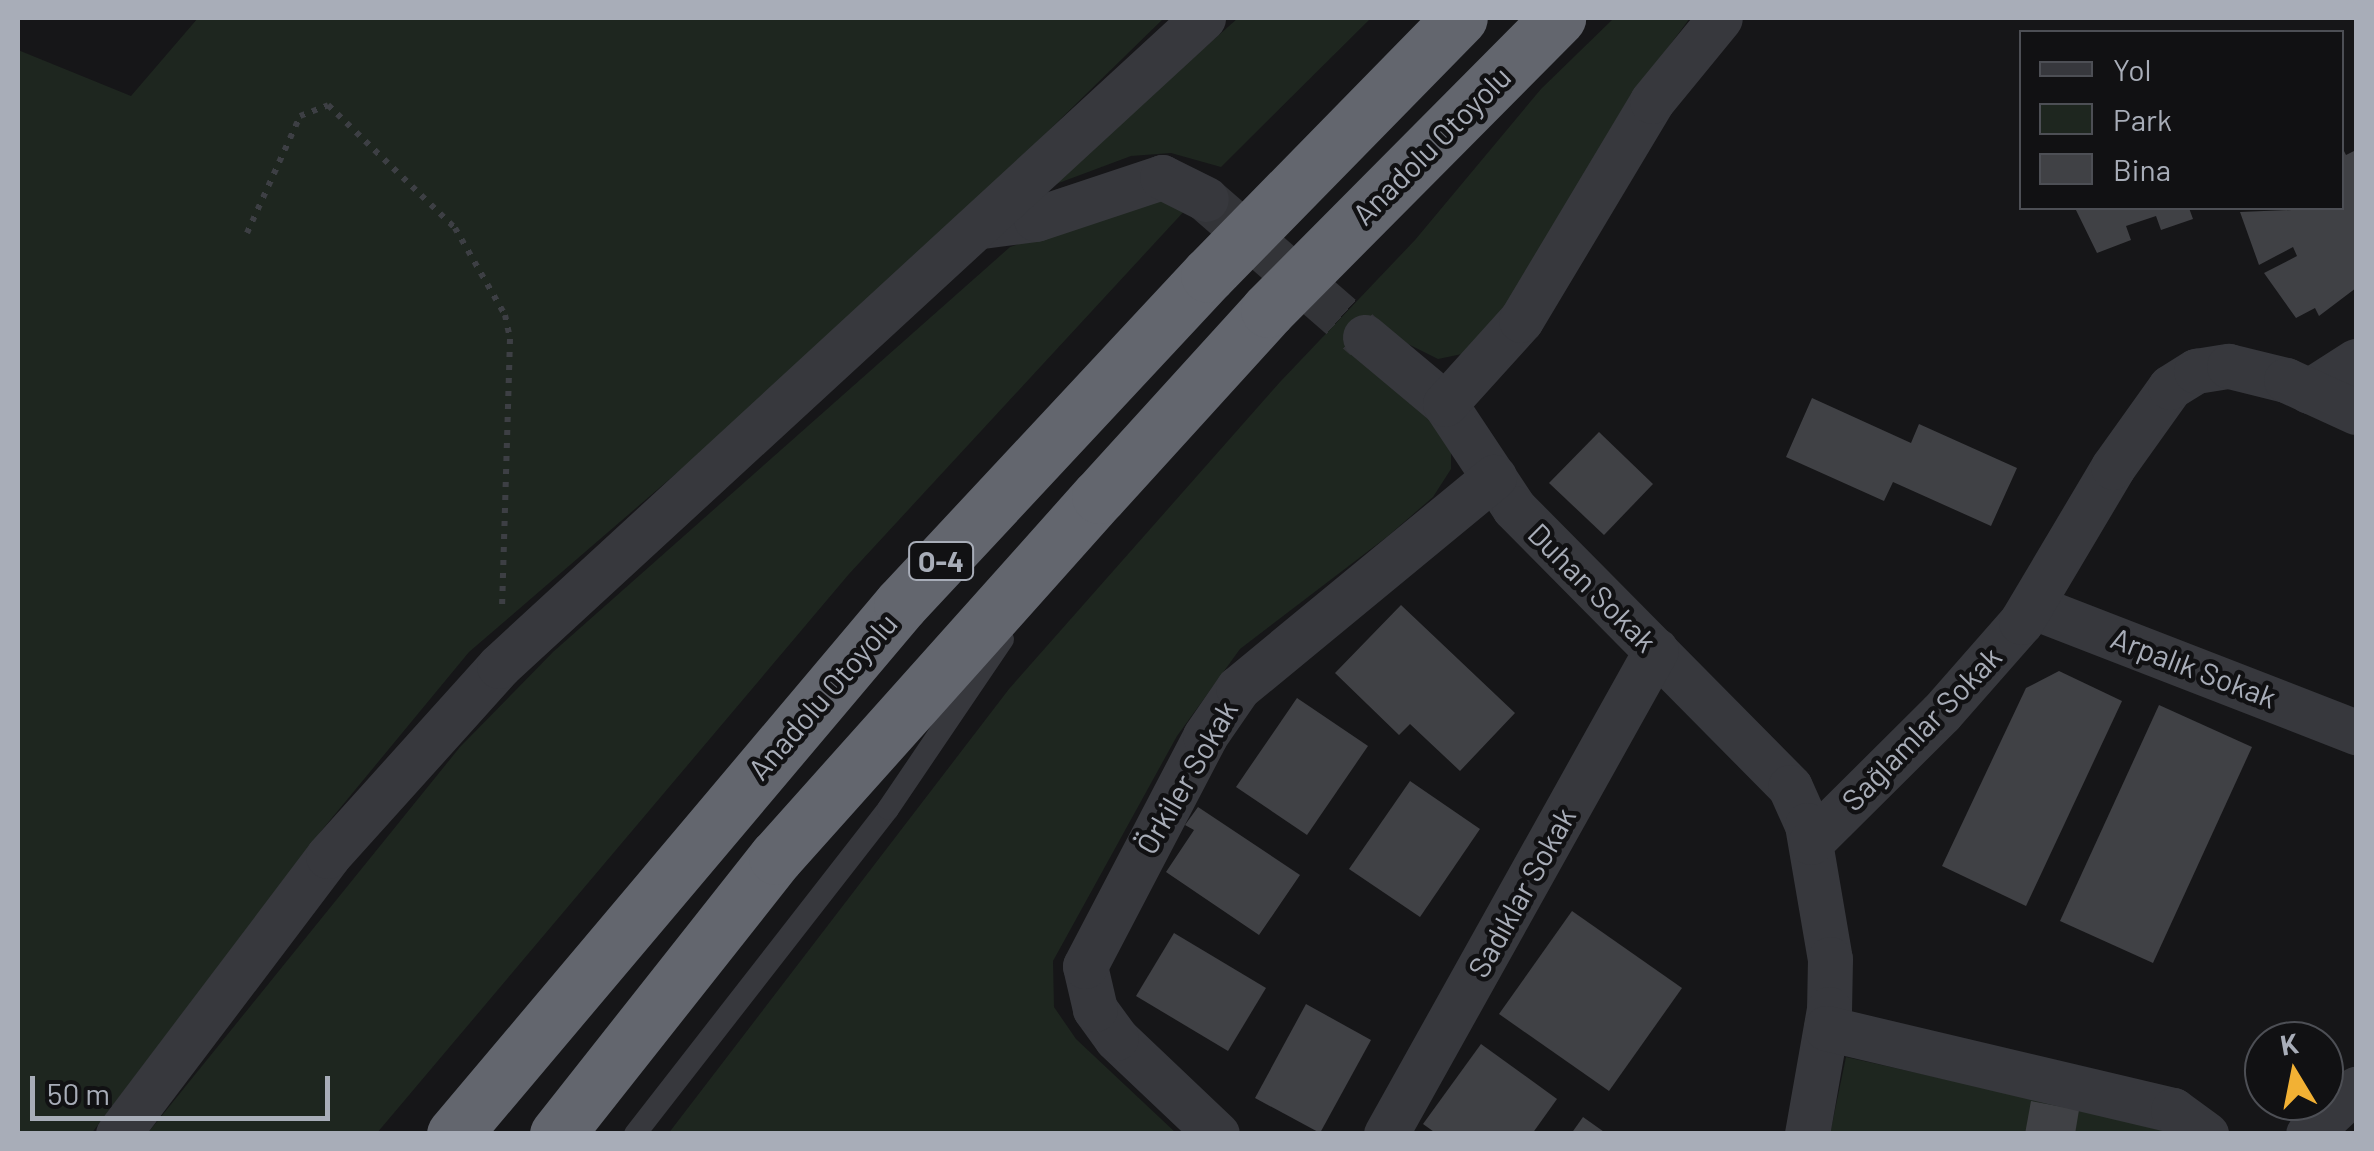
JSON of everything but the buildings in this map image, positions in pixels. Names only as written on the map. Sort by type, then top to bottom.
[{"type":"highway","name":"Anadolu Otoyolu","points":[[454,1134],[902,604],[1208,274],[1460,18]]},
{"type":"highway","name":"Anadolu Otoyolu","points":[[557,1134],[776,857],[1098,496],[1268,310],[1558,18]]},
{"type":"street","points":[[118,1134],[328,856],[499,666],[982,226],[1202,18]]},
{"type":"street","points":[[1445,404],[1520,320],[1652,101],[1720,18]]},
{"type":"street","points":[[982,226],[1036,220],[1162,177],[1206,199]]},
{"type":"street","name":"Duhan Sokak","points":[[1366,337],[1445,404],[1514,508],[1790,787],[1811,842]]},
{"type":"street","points":[[2309,390],[2356,361]]},
{"type":"street","name":"Sağlamlar Sokak","points":[[1811,842],[1942,713],[2031,606],[2152,408],[2196,370],[2229,366],[2309,390]]},
{"type":"street","points":[[2309,390],[2356,412]]},
{"type":"street","name":"Örkiler Sokak","points":[[1216,1134],[1116,1038],[1095,1009],[1085,966],[1205,736],[1238,688],[1494,478]]},
{"type":"street","name":"Arpalık Sokak","points":[[2031,606],[2356,732]]},
{"type":"street","name":"Sadıklar Sokak","points":[[1386,1134],[1656,650]]},
{"type":"street","points":[[1807,1134],[1826,1028],[1830,959],[1811,842]]},
{"type":"street","points":[[1826,1028],[2173,1110],[2206,1134]]},
{"type":"street","points":[[2308,1134],[2355,1093]]},
{"type":"lane","points":[[635,1134],[888,809],[1098,496]]},
{"type":"path","points":[[246,234],[300,116],[328,105],[371,140],[454,228],[491,288],[510,340],[512,391],[499,666]]},
{"type":"green space","points":[[198,18],[1164,18],[860,315],[469,652],[322,830],[91,1134],[18,1133],[18,50],[131,96]]},
{"type":"green space","points":[[1238,18],[1371,18],[1221,167],[1171,153],[1131,156],[1048,187]]},
{"type":"green space","points":[[1614,18],[1690,18],[1640,85],[1491,330],[1462,354],[1438,359],[1376,328],[1451,443],[1451,469],[1433,497],[1388,536],[1240,649],[1177,736],[1053,961],[1054,1007],[1076,1039],[1176,1133],[668,1134],[1009,689],[1280,382],[1415,240],[1541,89]]},
{"type":"green space","points":[[1159,194],[1188,207],[849,574],[377,1133],[147,1134],[460,747],[553,652],[1010,247]]},
{"type":"green space","points":[[1846,1057],[2168,1129],[2172,1134],[1830,1134]]},
{"type":"tunnel","points":[[1206,199],[1365,337]]}]
